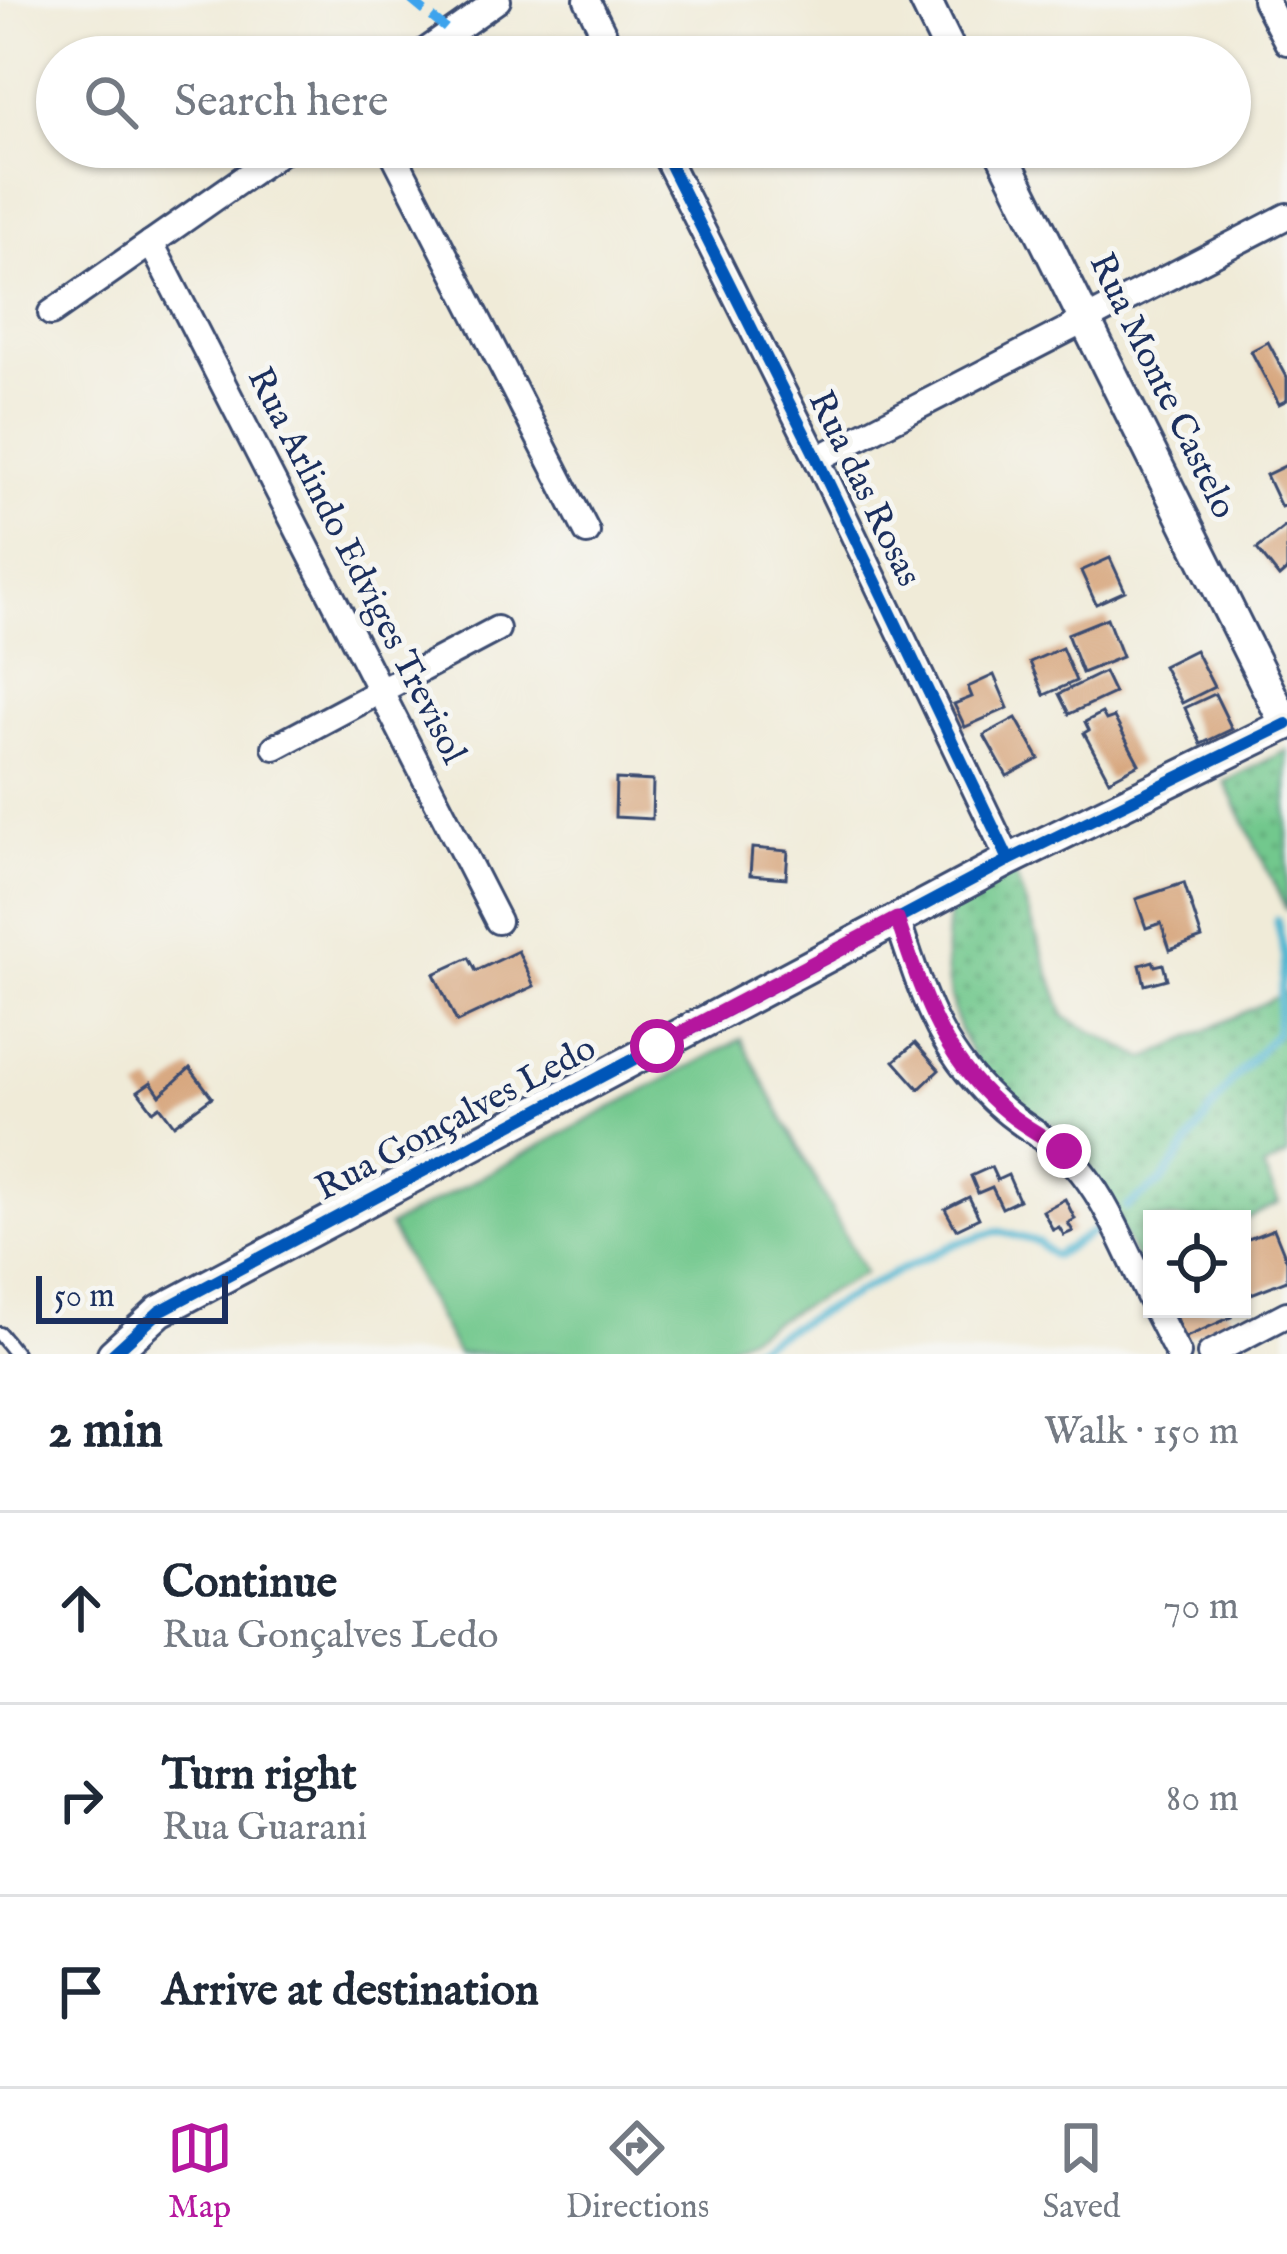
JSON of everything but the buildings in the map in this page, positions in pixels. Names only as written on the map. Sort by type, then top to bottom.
[{"type":"street","points":[[447,36],[498,0]]},
{"type":"street","points":[[587,0],[605,36]]},
{"type":"street","points":[[925,0],[943,36]]},
{"type":"street","points":[[1265,0],[1287,42]]},
{"type":"street","points":[[51,313],[258,168]]},
{"type":"street","points":[[401,168],[587,532]]},
{"type":"street","name":"Rua das Rosas","points":[[672,168],[1009,860]]},
{"type":"street","name":"Rua Monte Castelo","points":[[1010,168],[1286,725]]},
{"type":"street","points":[[817,459],[1287,216]]},
{"type":"street","name":"Rua Arlindo Edviges Trevisol","points":[[151,243],[498,921]]},
{"type":"street","points":[[275,747],[497,629]]},
{"type":"street","name":"Rua Gonçalves Ledo","points":[[113,1354],[160,1311],[1009,860],[1286,725]]},
{"type":"street","points":[[897,919],[932,1020],[953,1057],[981,1090],[1064,1151],[1084,1174],[1143,1285]]},
{"type":"street","points":[[1210,1354],[1287,1314]]},
{"type":"street","points":[[1160,1318],[1178,1354]]},
{"type":"lane","points":[[0,1334],[16,1354]]},
{"type":"green space","points":[[1287,750],[1287,911],[1225,782]]},
{"type":"green space","points":[[1013,869],[1065,1017],[1145,1059],[1287,992],[1287,1156],[1263,1168],[1279,1203],[1251,1217],[1251,1210],[1143,1210],[1141,1269],[1072,1139],[1018,1106],[996,1086],[964,1039],[948,985],[951,899]]},
{"type":"green space","points":[[741,1039],[865,1273],[713,1354],[457,1354],[389,1226]]},
{"type":"waterway","points":[[1127,1207],[1162,1181],[1232,1081],[1276,1033],[1285,957],[1277,920]]},
{"type":"waterway","points":[[740,1354],[955,1244],[998,1231],[1038,1242],[1054,1256],[1096,1230]]},
{"type":"marked path","points":[[411,0],[451,33]]},
{"type":"cycle path","points":[[672,168],[1009,860]]},
{"type":"cycle path","points":[[113,1354],[160,1311],[1009,860],[1287,724]]},
{"type":"route","points":[[657,1046],[897,919],[932,1020],[953,1057],[1014,1118],[1064,1151]]}]
